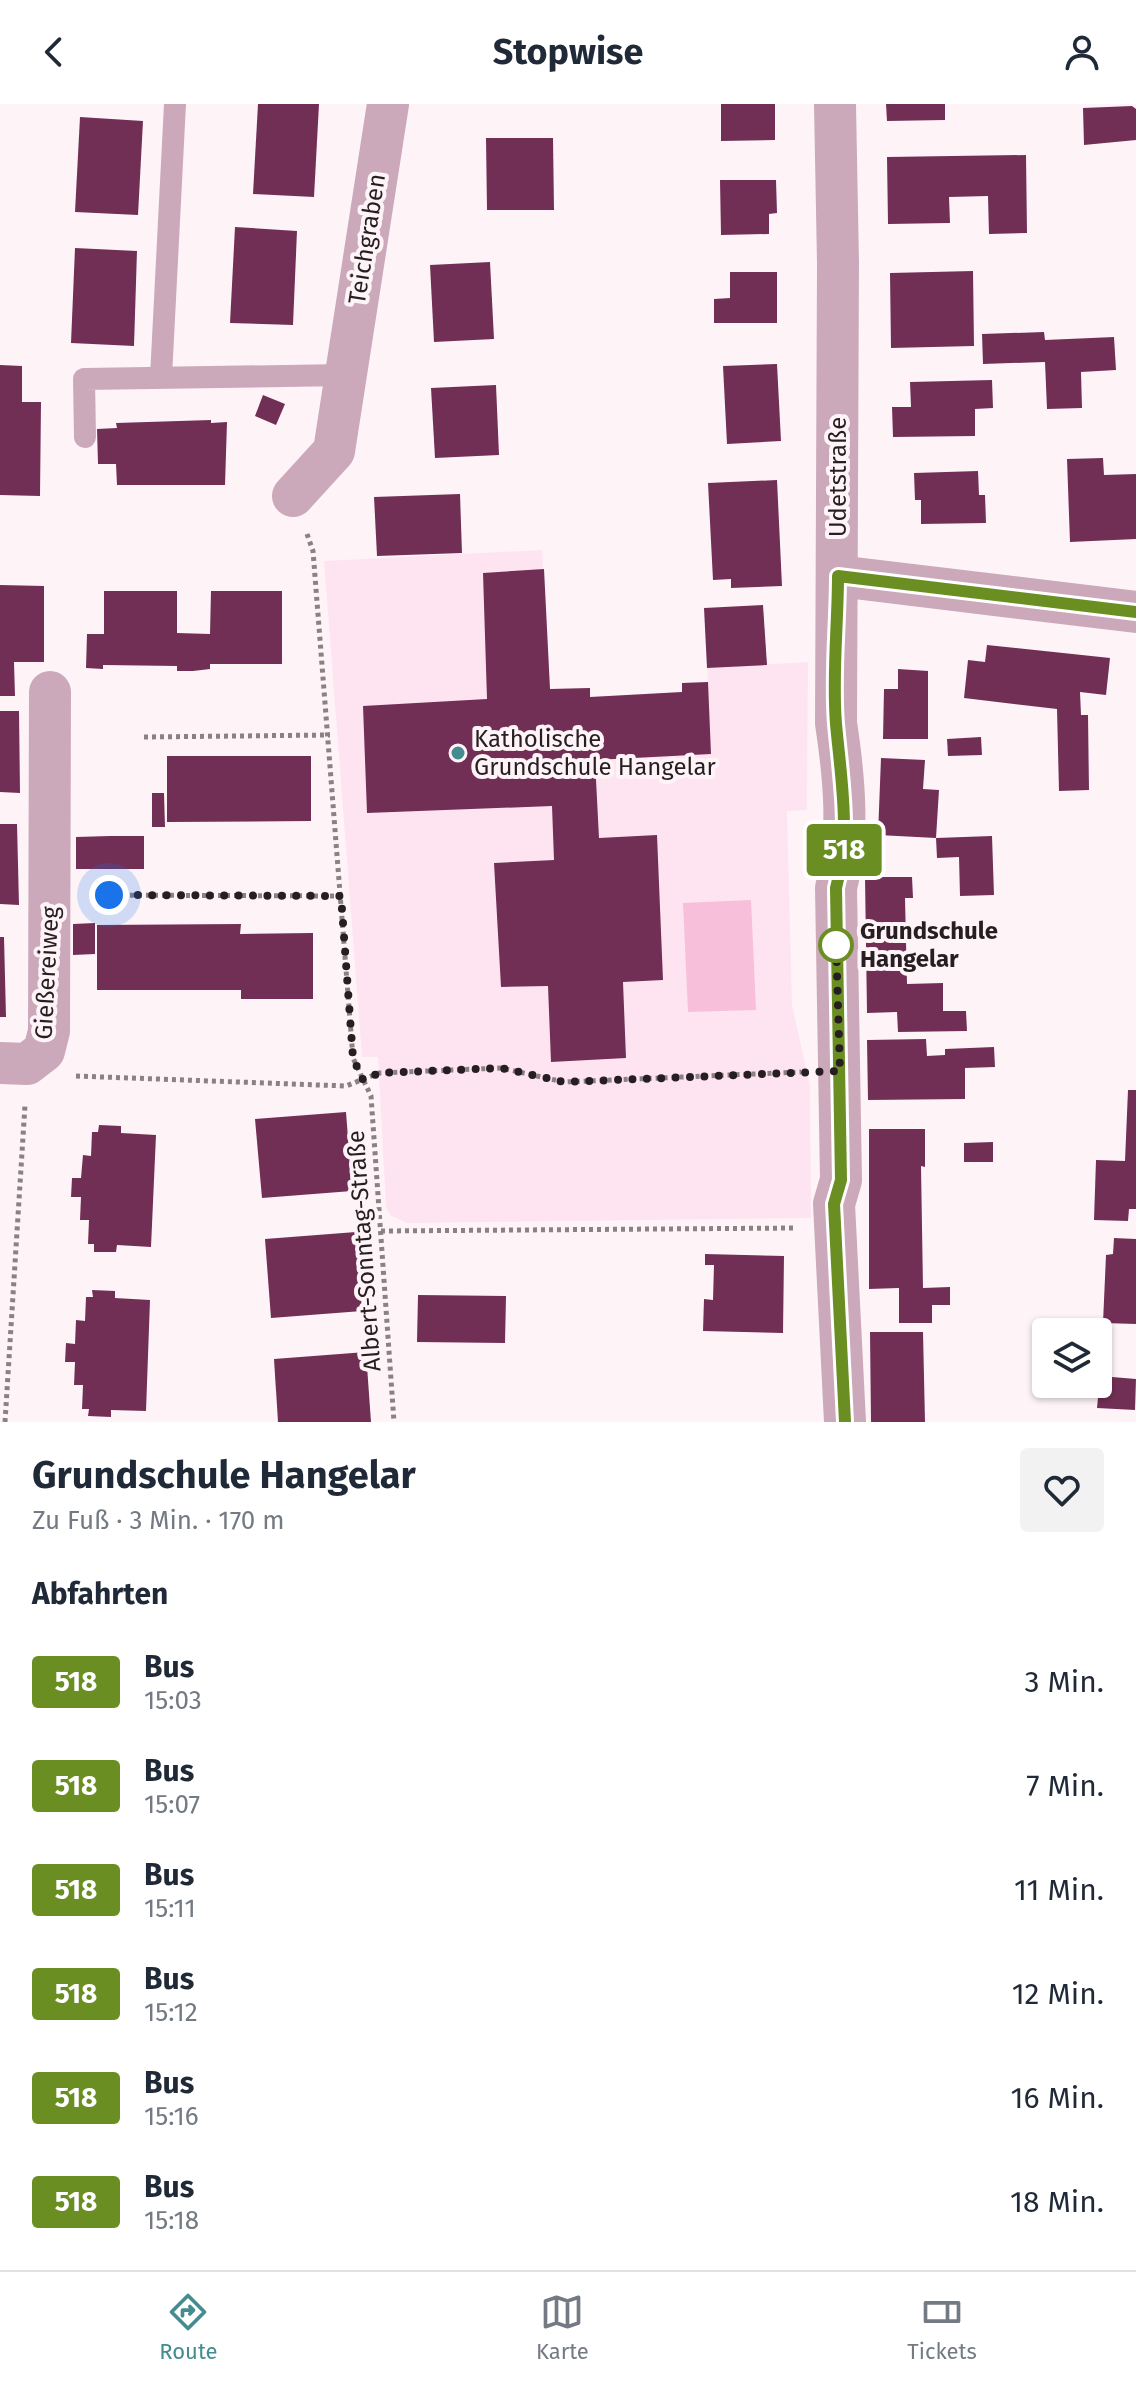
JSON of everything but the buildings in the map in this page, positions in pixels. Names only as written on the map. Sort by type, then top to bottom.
[{"type":"street","name":"Teichgraben","points":[[293,496],[334,451],[388,104]]},
{"type":"street","name":"Udetstraße","points":[[835,104],[836,723],[841,757],[844,857],[836,888],[841,1180],[834,1204],[836,1277],[842,1303],[845,1422]]},
{"type":"street","points":[[838,576],[1136,612]]},
{"type":"street","name":"Gießereiweg","points":[[24,1059],[49,1031],[50,692]]},
{"type":"lane","points":[[161,377],[175,104]]},
{"type":"lane","points":[[85,437],[84,379],[346,375]]},
{"type":"path","name":"Albert-Sonntag-Straße","points":[[293,496],[313,551],[330,735],[353,1058],[371,1096],[394,1422]]},
{"type":"path","points":[[144,737],[330,735]]},
{"type":"path","name":"Gießereiweg","points":[[51,894],[341,896]]},
{"type":"path","points":[[5,1422],[24,1059],[75,1076],[346,1086],[379,1073],[501,1068],[564,1082],[840,1071]]},
{"type":"path","points":[[381,1231],[835,1228]]},
{"type":"shaded area","points":[[542,550],[550,689],[590,688],[591,697],[682,692],[682,683],[708,682],[707,668],[808,662],[807,810],[787,811],[792,1005],[810,1086],[811,1218],[407,1223],[390,1215],[386,1207],[378,1057],[362,1057],[324,561]]},
{"type":"shaded area","points":[[751,900],[756,1010],[688,1012],[683,903]]},
{"type":"bus line","name":"518","points":[[845,1422],[842,1303],[836,1277],[834,1204],[841,1180],[836,888],[844,857],[841,757],[836,723],[838,576],[1136,612]]},
{"type":"place","name":"Katholische Grundschule Hangelar","points":[[458,753]]},
{"type":"place","name":"Grundschule Hangelar","points":[[836,945]]},
{"type":"route","points":[[109,895],[341,896],[353,1058],[363,1080],[379,1073],[501,1068],[564,1082],[840,1071],[836,940],[836,945]]}]
